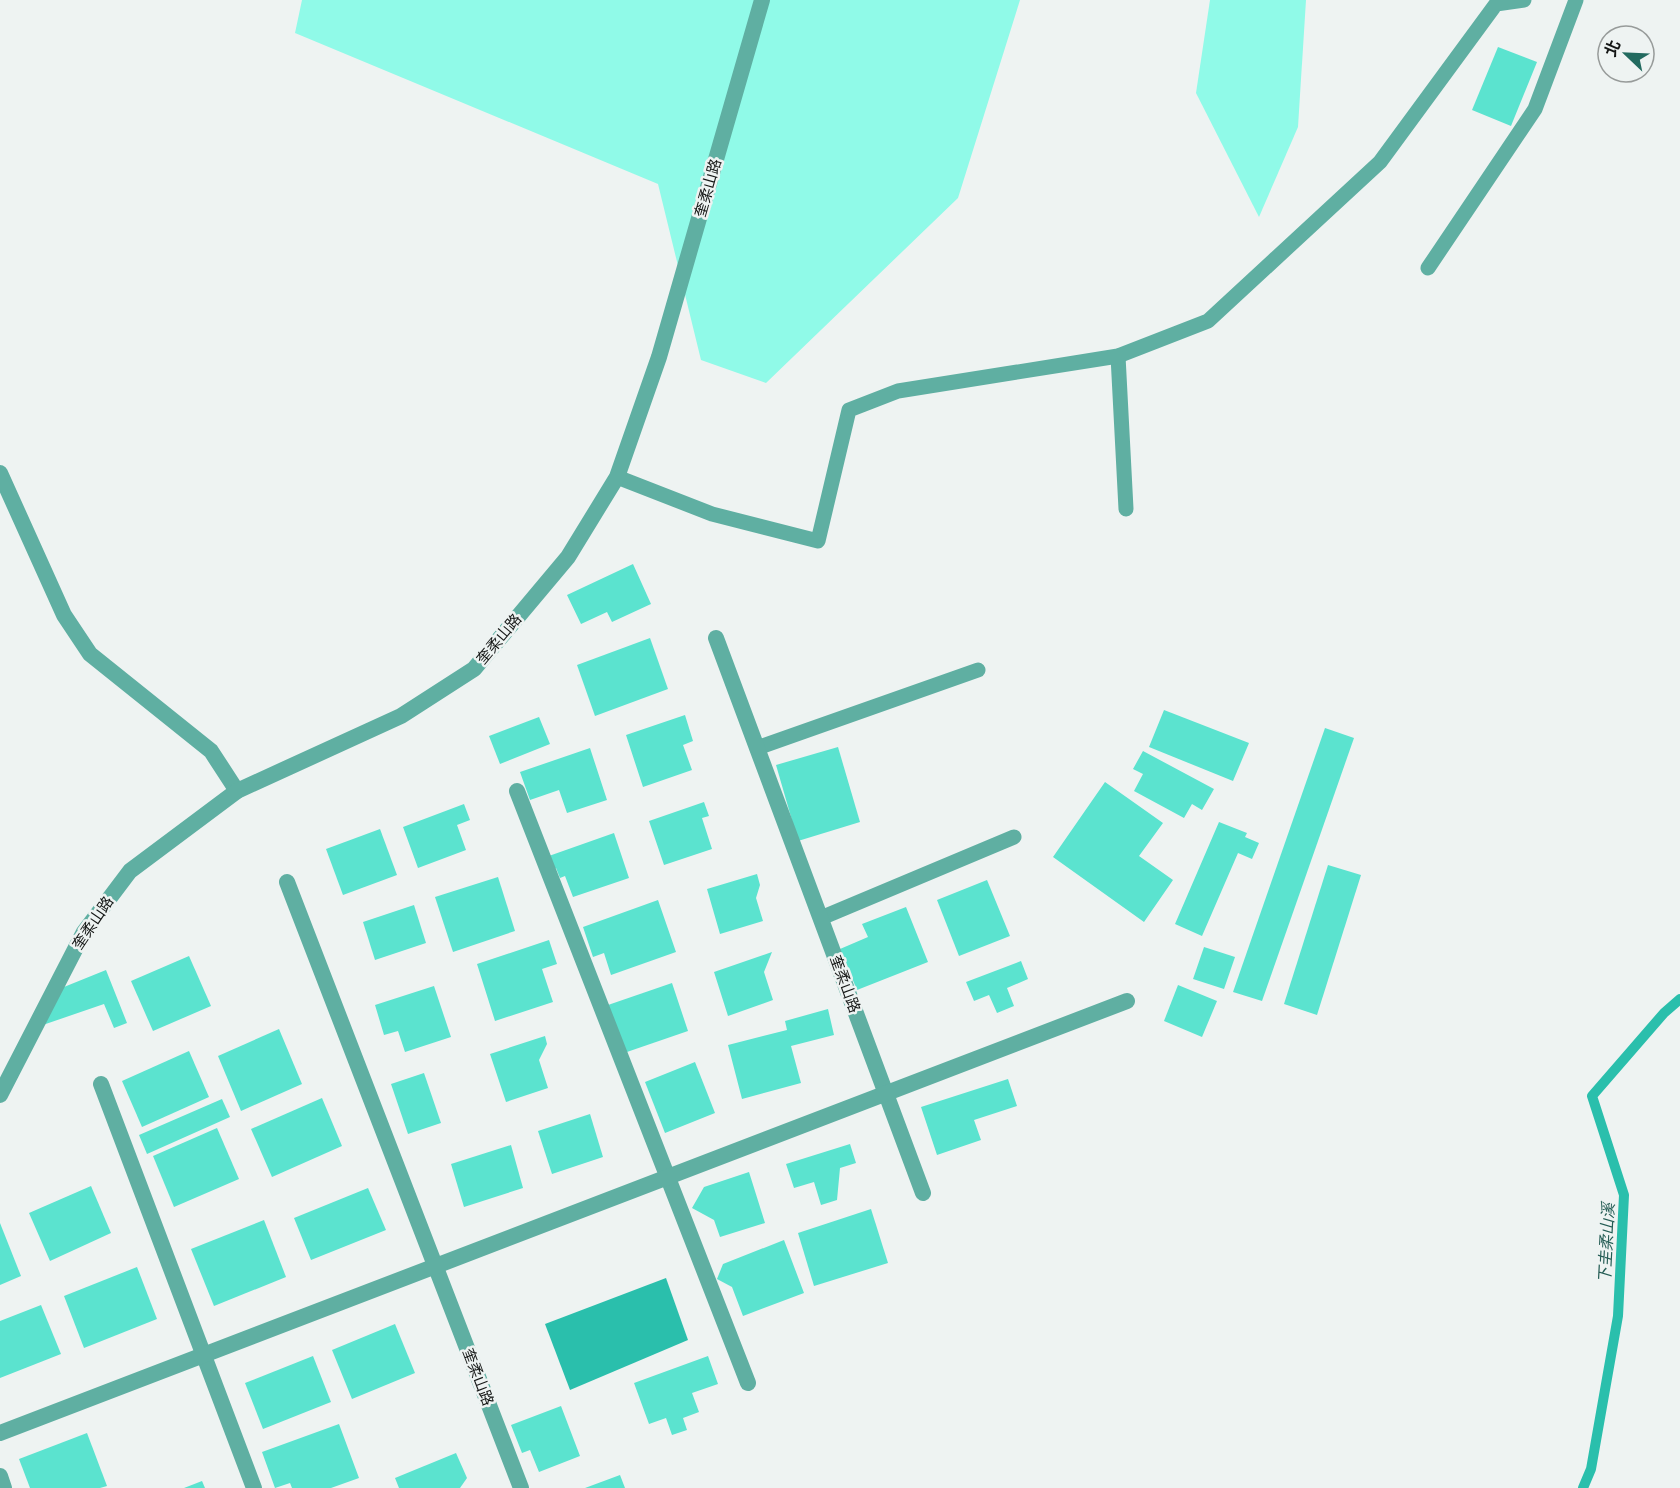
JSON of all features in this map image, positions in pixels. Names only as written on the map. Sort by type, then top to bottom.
[{"type":"street","name":"奎柔山路","points":[[0,1095],[84,932],[130,871],[237,791],[402,716],[474,669],[568,557],[617,477],[659,357],[762,0]]},
{"type":"street","points":[[0,473],[64,615],[90,654],[211,751],[237,791]]},
{"type":"street","name":"奎柔山路","points":[[716,638],[923,1193]]},
{"type":"street","points":[[517,791],[748,1383]]},
{"type":"street","name":"奎柔山路","points":[[287,882],[521,1488]]},
{"type":"street","points":[[0,1433],[1127,1001]]},
{"type":"street","points":[[101,1084],[254,1488]]},
{"type":"street","points":[[0,1476],[4,1488]]},
{"type":"lane","points":[[617,477],[712,514],[818,541],[849,410],[898,391],[1118,356],[1208,321],[1380,162],[1496,4],[1524,0]]},
{"type":"lane","points":[[1428,268],[1535,109],[1576,0]]},
{"type":"lane","points":[[1118,356],[1126,509]]},
{"type":"lane","points":[[757,748],[978,670]]},
{"type":"lane","points":[[821,918],[1014,837]]},
{"type":"shaded area","points":[[302,0],[1020,0],[958,198],[766,383],[701,360],[658,184],[295,33]]},
{"type":"shaded area","points":[[1210,0],[1306,0],[1298,127],[1259,217],[1196,93]]},
{"type":"shaded area","points":[[666,1278],[688,1340],[570,1390],[545,1324]]},
{"type":"building","points":[[1498,47],[1537,62],[1511,126],[1472,110]]},
{"type":"building","points":[[633,564],[651,604],[612,622],[607,612],[581,624],[567,595]]},
{"type":"building","points":[[650,638],[668,689],[595,716],[577,665]]},
{"type":"building","points":[[1164,710],[1249,743],[1233,781],[1149,747]]},
{"type":"building","points":[[685,715],[693,741],[683,745],[692,770],[643,787],[626,735]]},
{"type":"building","points":[[539,717],[550,744],[500,764],[489,736]]},
{"type":"building","points":[[1325,728],[1354,738],[1262,1001],[1233,992]]},
{"type":"building","points":[[838,747],[860,822],[798,841],[776,765]]},
{"type":"building","points":[[590,748],[607,800],[567,813],[559,790],[530,800],[520,772]]},
{"type":"building","points":[[1143,751],[1214,789],[1202,810],[1192,804],[1184,818],[1134,791],[1143,774],[1133,769]]},
{"type":"building","points":[[1105,782],[1163,823],[1139,856],[1173,880],[1144,922],[1053,857]]},
{"type":"building","points":[[704,802],[709,816],[702,818],[712,849],[664,865],[649,821]]},
{"type":"building","points":[[464,804],[470,820],[457,825],[466,850],[418,868],[403,827]]},
{"type":"building","points":[[1219,822],[1247,833],[1245,837],[1259,843],[1252,859],[1238,853],[1202,936],[1175,924]]},
{"type":"building","points":[[380,829],[397,875],[343,895],[326,849]]},
{"type":"building","points":[[614,833],[629,878],[573,897],[565,876],[560,878],[556,868],[551,869],[546,857]]},
{"type":"building","points":[[1328,865],[1361,875],[1317,1015],[1284,1004]]},
{"type":"building","points":[[757,874],[760,885],[756,898],[763,921],[720,934],[707,889]]},
{"type":"building","points":[[498,877],[515,931],[453,952],[435,897]]},
{"type":"building","points":[[987,880],[1010,936],[959,956],[937,900]]},
{"type":"building","points":[[658,900],[676,952],[611,975],[604,953],[593,957],[583,927]]},
{"type":"building","points":[[414,905],[426,943],[375,960],[363,922]]},
{"type":"building","points":[[906,907],[928,962],[857,990],[840,949],[868,937],[862,924]]},
{"type":"building","points":[[549,940],[557,964],[542,969],[553,1002],[495,1021],[477,964]]},
{"type":"building","points":[[1204,947],[1235,957],[1224,989],[1193,979]]},
{"type":"building","points":[[772,952],[764,972],[773,1000],[728,1016],[714,972]]},
{"type":"building","points":[[189,956],[211,1006],[153,1031],[131,981]]},
{"type":"building","points":[[1021,961],[1028,979],[1007,988],[1014,1006],[997,1013],[989,995],[974,1001],[966,982]]},
{"type":"building","points":[[106,970],[127,1023],[114,1028],[104,1004],[37,1027],[59,989]]},
{"type":"building","points":[[672,983],[688,1031],[624,1053],[608,1005]]},
{"type":"building","points":[[1178,985],[1217,1001],[1202,1037],[1164,1021]]},
{"type":"building","points":[[434,986],[451,1037],[405,1052],[398,1031],[384,1035],[375,1005]]},
{"type":"building","points":[[828,1009],[834,1035],[791,1046],[801,1083],[742,1099],[728,1045],[787,1030],[785,1021]]},
{"type":"building","points":[[279,1029],[302,1084],[241,1111],[218,1056]]},
{"type":"building","points":[[545,1036],[547,1044],[539,1060],[548,1088],[506,1102],[490,1054]]},
{"type":"building","points":[[189,1051],[209,1097],[142,1127],[122,1081]]},
{"type":"building","points":[[695,1062],[715,1113],[665,1133],[645,1082]]},
{"type":"building","points":[[424,1073],[441,1123],[408,1134],[391,1084]]},
{"type":"building","points":[[1008,1079],[1017,1106],[974,1120],[981,1140],[937,1155],[921,1107]]},
{"type":"building","points":[[322,1098],[342,1146],[272,1177],[251,1129]]},
{"type":"building","points":[[222,1099],[230,1117],[147,1154],[139,1135]]},
{"type":"building","points":[[590,1114],[603,1157],[552,1174],[538,1131]]},
{"type":"building","points":[[217,1128],[239,1179],[174,1207],[153,1156]]},
{"type":"building","points":[[850,1144],[856,1163],[840,1168],[837,1200],[821,1205],[814,1182],[794,1188],[786,1164]]},
{"type":"building","points":[[511,1145],[523,1188],[464,1207],[451,1164]]},
{"type":"building","points":[[749,1172],[765,1223],[720,1237],[714,1220],[692,1208],[704,1187]]},
{"type":"building","points":[[91,1186],[111,1233],[50,1261],[29,1213]]},
{"type":"building","points":[[368,1188],[386,1230],[311,1260],[294,1218]]},
{"type":"building","points":[[871,1209],[888,1263],[814,1286],[798,1233]]},
{"type":"building","points":[[264,1220],[286,1277],[214,1306],[191,1249]]},
{"type":"building","points":[[0,1223],[21,1276],[0,1285]]},
{"type":"building","points":[[784,1240],[804,1293],[743,1316],[732,1287],[717,1279],[723,1264]]},
{"type":"building","points":[[137,1267],[157,1319],[84,1348],[64,1296]]},
{"type":"building","points":[[41,1305],[61,1354],[0,1378],[0,1321]]},
{"type":"building","points":[[395,1324],[415,1373],[352,1399],[332,1350]]},
{"type":"building","points":[[313,1356],[331,1402],[263,1429],[245,1383]]},
{"type":"building","points":[[708,1356],[718,1384],[692,1393],[699,1412],[683,1418],[687,1430],[672,1435],[666,1418],[649,1424],[634,1383]]},
{"type":"building","points":[[561,1406],[580,1456],[539,1472],[530,1450],[522,1453],[511,1425]]},
{"type":"building","points":[[339,1424],[359,1478],[331,1488],[292,1488],[290,1483],[275,1488],[262,1452]]},
{"type":"building","points":[[87,1433],[107,1486],[100,1488],[30,1488],[19,1459]]},
{"type":"building","points":[[456,1453],[467,1478],[460,1488],[399,1488],[395,1478]]},
{"type":"building","points":[[620,1475],[625,1488],[585,1488]]},
{"type":"building","points":[[202,1481],[205,1488],[184,1488]]},
{"type":"waterway","name":"下圭柔山溪","points":[[1583,1488],[1591,1469],[1618,1316],[1624,1195],[1592,1096],[1664,1013],[1680,999]]}]
